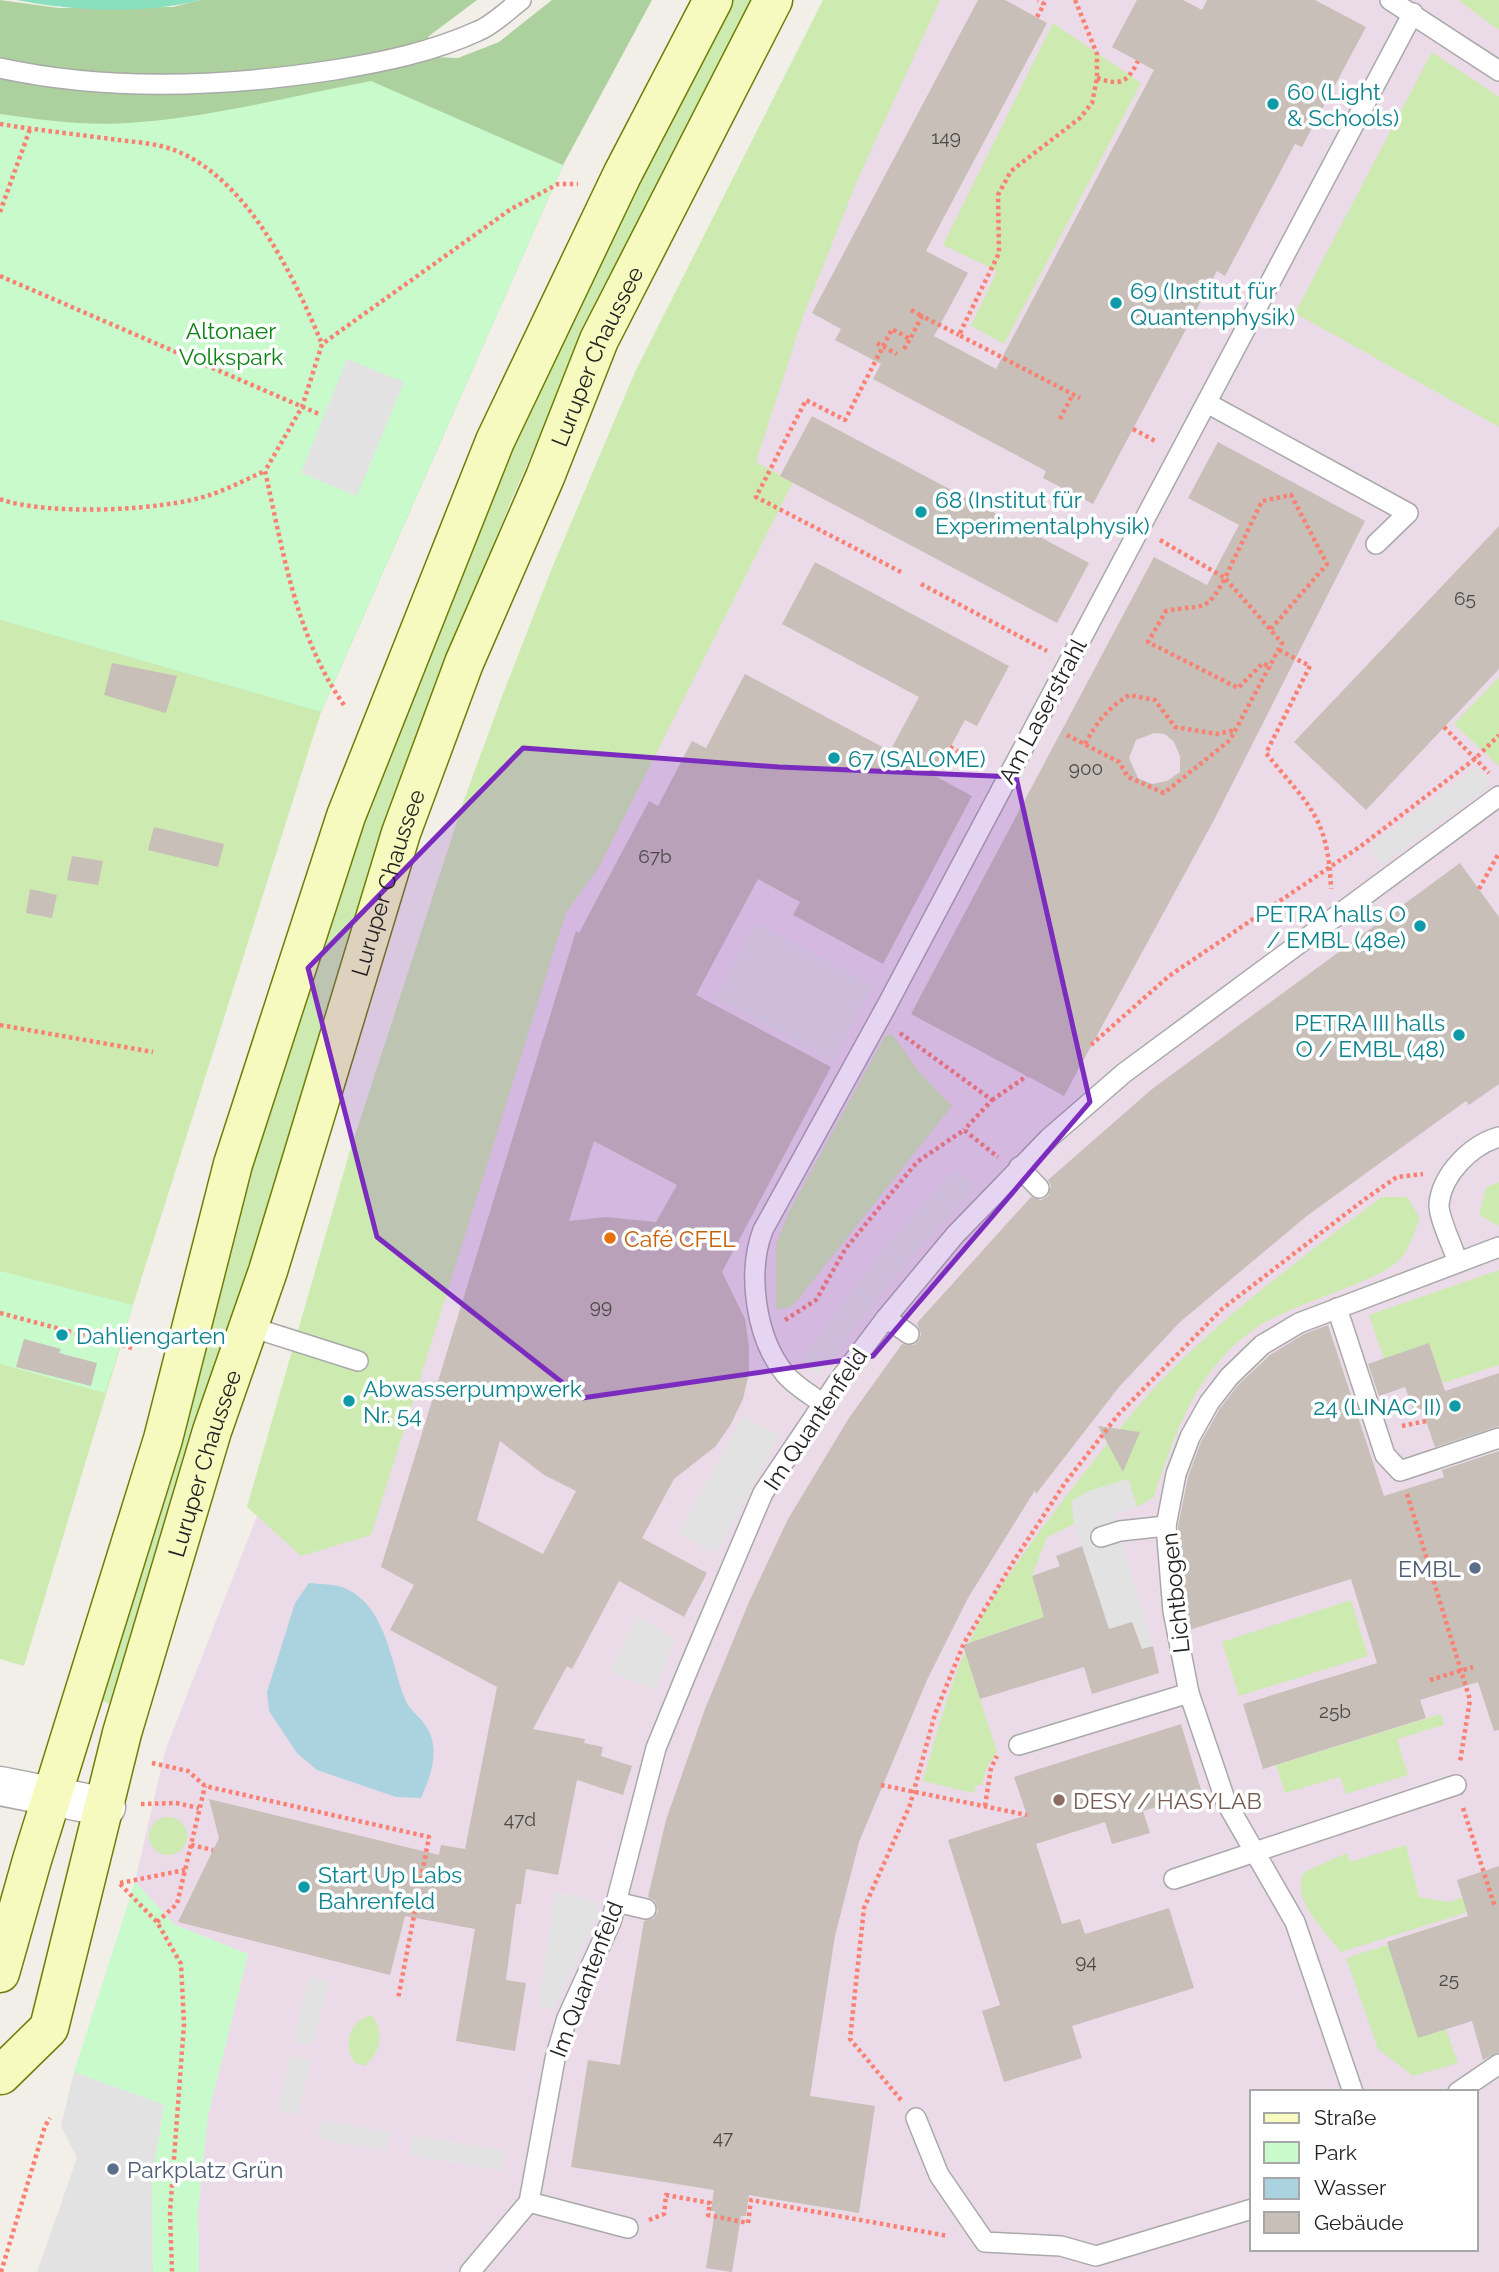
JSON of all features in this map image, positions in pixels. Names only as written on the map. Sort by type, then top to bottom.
[{"type":"main road","name":"Luruper Chaussee","points":[[0,1973],[52,1795],[163,1439],[233,1164],[346,816],[495,441],[622,175],[713,0]]},
{"type":"main road","name":"Luruper Chaussee","points":[[0,2077],[49,2028],[123,1805],[122,1733],[212,1431],[268,1271],[401,833],[464,663],[545,477],[600,340],[773,0]]},
{"type":"main road","points":[[0,2070],[0,2077]]},
{"type":"street","points":[[0,1786],[123,1805]]},
{"type":"lane","points":[[0,68],[93,81],[202,86],[288,77],[400,59],[480,31],[521,0]]},
{"type":"lane","points":[[1390,0],[1499,71]]},
{"type":"lane","name":"Am Laserstrahl","points":[[823,1404],[786,1376],[774,1356],[764,1327],[754,1289],[756,1248],[763,1230],[879,1018],[1413,13]]},
{"type":"lane","points":[[1207,403],[1408,513],[1376,544]]},
{"type":"lane","name":"Im Quantenfeld","points":[[470,2272],[529,2202],[555,2059],[567,2018],[595,1961],[616,1902],[656,1748],[763,1493],[823,1404],[886,1318],[955,1235],[1016,1171],[1125,1073],[1499,796]]},
{"type":"lane","points":[[1458,1262],[1439,1205],[1451,1169],[1490,1139],[1499,1137]]},
{"type":"lane","points":[[1016,1171],[1039,1188]]},
{"type":"lane","name":"Lichtbogen","points":[[1352,2090],[1295,1922],[1226,1802],[1189,1693],[1173,1611],[1166,1526],[1176,1474],[1190,1437],[1223,1386],[1262,1345],[1299,1323],[1499,1247]]},
{"type":"lane","points":[[1336,1308],[1385,1455],[1400,1471],[1499,1438]]},
{"type":"lane","points":[[886,1318],[909,1334]]},
{"type":"lane","points":[[248,1326],[358,1361]]},
{"type":"lane","points":[[1101,1537],[1120,1531],[1166,1526]]},
{"type":"lane","points":[[1019,1745],[1189,1693]]},
{"type":"lane","points":[[1174,1879],[1456,1784]]},
{"type":"lane","points":[[616,1902],[646,1909]]},
{"type":"lane","points":[[1461,2090],[1499,2064]]},
{"type":"lane","points":[[1473,2090],[1499,2083]]},
{"type":"lane","points":[[916,2118],[939,2175],[985,2242],[1060,2246],[1096,2256],[1250,2210]]},
{"type":"lane","points":[[529,2202],[628,2228]]},
{"type":"path","points":[[1037,17],[1044,4],[1038,0]]},
{"type":"path","points":[[959,335],[999,253],[998,195],[1004,183],[1020,164],[1080,118],[1092,103],[1097,78],[1097,54],[1075,0]]},
{"type":"path","points":[[1097,78],[1117,85],[1125,82],[1138,61]]},
{"type":"path","points":[[0,124],[176,150],[203,166],[228,188],[280,254],[296,281],[322,344]]},
{"type":"path","points":[[0,212],[30,129]]},
{"type":"path","points":[[0,499],[16,505],[113,510],[208,496],[265,471],[302,407],[322,344],[510,209],[558,184],[578,184]]},
{"type":"path","points":[[0,276],[319,414]]},
{"type":"path","points":[[911,310],[1080,398]]},
{"type":"path","points":[[904,349],[922,316]]},
{"type":"path","points":[[901,572],[756,497],[806,400],[845,420],[892,329],[910,339]]},
{"type":"path","points":[[877,343],[897,354]]},
{"type":"path","points":[[1060,419],[1073,394]]},
{"type":"path","points":[[265,471],[292,586],[314,655],[344,705]]},
{"type":"path","points":[[1270,629],[1328,564],[1291,495],[1262,501],[1214,598],[1200,609],[1166,611],[1148,642],[1238,688],[1263,663],[1270,668]]},
{"type":"path","points":[[1067,735],[1119,762],[1128,777],[1164,793],[1204,765],[1230,740],[1236,730],[1282,643],[1225,578],[1174,547]]},
{"type":"path","points":[[921,584],[1068,663]]},
{"type":"path","points":[[1279,650],[1310,666],[1266,753],[1305,796],[1321,822],[1330,866],[1332,918]]},
{"type":"path","points":[[1085,744],[1104,713],[1129,695],[1139,694],[1155,701],[1175,727],[1217,734],[1236,730]]},
{"type":"path","points":[[1444,727],[1491,775]]},
{"type":"path","points":[[1091,1045],[1169,976],[1330,866],[1476,758],[1499,735]]},
{"type":"path","points":[[950,747],[1006,778]]},
{"type":"path","points":[[1479,889],[1499,853]]},
{"type":"path","points":[[879,1018],[992,1100]]},
{"type":"path","points":[[0,1026],[153,1052]]},
{"type":"path","points":[[764,1327],[792,1318],[816,1300],[846,1248],[917,1163],[964,1130],[992,1100],[1027,1076]]},
{"type":"path","points":[[964,1130],[1016,1171]]},
{"type":"path","points":[[916,2118],[850,2039],[864,1908],[909,1805],[935,1714],[964,1643],[1065,1483],[1118,1415],[1222,1309],[1397,1177],[1451,1169]]},
{"type":"path","points":[[0,1313],[132,1348]]},
{"type":"path","points":[[1394,1428],[1426,1421]]},
{"type":"path","points":[[1400,1471],[1470,1700],[1456,1784],[1495,1907]]},
{"type":"path","points":[[1430,1680],[1473,1667]]},
{"type":"path","points":[[152,1763],[188,1771],[205,1786],[429,1837],[398,1999]]},
{"type":"path","points":[[985,1806],[991,1768]]},
{"type":"path","points":[[157,1922],[177,1904],[205,1786]]},
{"type":"path","points":[[881,1786],[1027,1815]]},
{"type":"path","points":[[123,1805],[176,1803],[200,1808]]},
{"type":"path","points":[[191,1845],[213,1850]]},
{"type":"path","points":[[172,2272],[170,2212],[184,2024],[181,1964],[157,1922],[120,1884],[185,1870]]},
{"type":"path","points":[[1,2272],[45,2126],[50,2118]]},
{"type":"path","points":[[664,2214],[666,2195],[710,2203],[708,2215],[748,2223],[751,2200],[985,2242]]},
{"type":"highlighted area","points":[[523,748],[779,767],[1016,777],[1090,1102],[873,1356],[582,1398],[377,1237],[308,968]]},
{"type":"shaded area","points":[[866,0],[1499,0],[1499,2272],[199,2272],[198,2211],[208,2116],[248,1954],[175,1925],[135,1882],[165,1751],[322,1350]]},
{"type":"shaded area","points":[[347,359],[404,382],[357,496],[301,473]]},
{"type":"shaded area","points":[[1477,766],[1491,785],[1382,865],[1368,847]]},
{"type":"shaded area","points":[[755,923],[873,985],[833,1061],[715,999]]},
{"type":"shaded area","points":[[955,1170],[976,1186],[898,1273],[819,1375],[800,1361],[887,1244]]},
{"type":"shaded area","points":[[743,1416],[780,1435],[716,1554],[678,1534]]},
{"type":"shaded area","points":[[1128,1479],[1137,1507],[1114,1515],[1153,1646],[1142,1649],[1132,1622],[1109,1629],[1074,1524],[1072,1501],[1088,1491]]},
{"type":"shaded area","points":[[636,1616],[675,1638],[656,1691],[610,1671]]},
{"type":"shaded area","points":[[555,1892],[599,1902],[596,1919],[554,2009],[538,2006]]},
{"type":"shaded area","points":[[309,1976],[329,1981],[313,2046],[293,2041]]},
{"type":"shaded area","points":[[290,2055],[311,2060],[298,2115],[278,2110]]},
{"type":"shaded area","name":"Parkplatz Grün","points":[[74,2072],[164,2105],[152,2179],[153,2272],[37,2272],[77,2158],[61,2126]]},
{"type":"shaded area","points":[[320,2120],[390,2132],[386,2151],[317,2139]]},
{"type":"shaded area","points":[[413,2135],[505,2151],[502,2171],[410,2155]]},
{"type":"green space","name":"Altonaer Volkspark","points":[[0,0],[59,8],[173,7],[200,0],[477,0],[429,36],[424,45],[434,57],[458,58],[499,42],[552,0],[652,0],[563,165],[321,712],[0,620]]},
{"type":"green space","points":[[16,0],[200,0],[155,8],[108,10]]},
{"type":"green space","points":[[732,0],[754,0],[575,357],[512,498],[454,646],[112,1705],[100,1700],[196,1357],[263,1129],[336,903],[376,791],[443,615],[542,384],[628,203]]},
{"type":"green space","points":[[823,0],[940,0],[857,181],[804,314],[756,462],[793,482],[599,867],[566,913],[371,1535],[301,1556],[247,1507],[349,1154],[464,800],[552,568],[635,372]]},
{"type":"green space","points":[[1458,0],[1499,0],[1499,30]]},
{"type":"green space","points":[[1053,23],[1141,83],[1004,344],[971,326],[997,271],[943,245]]},
{"type":"green space","points":[[1432,52],[1499,97],[1499,427],[1295,313]]},
{"type":"green space","name":"Altonaer Volkspark","points":[[371,81],[563,165],[321,712],[0,620],[0,114],[80,123],[112,124],[158,120],[219,111]]},
{"type":"green space","points":[[0,620],[321,712],[133,1305],[24,1666],[0,1659]]},
{"type":"green space","points":[[1499,677],[1499,766],[1454,724]]},
{"type":"green space","points":[[892,1034],[920,1073],[952,1106],[795,1303],[788,1308],[776,1309],[776,1245],[788,1214],[885,1036]]},
{"type":"green space","points":[[1499,1182],[1499,1226],[1479,1215],[1486,1187]]},
{"type":"green space","points":[[1382,1197],[1407,1197],[1420,1218],[1402,1257],[1375,1276],[1269,1320],[1233,1346],[1216,1364],[1190,1404],[1170,1449],[1154,1497],[1137,1507],[1128,1479],[1072,1501],[1074,1524],[1047,1537],[1032,1576],[1044,1617],[979,1639],[987,1667],[971,1672],[997,1752],[987,1767],[982,1785],[976,1785],[974,1793],[923,1781],[953,1683],[977,1626],[1018,1561],[1093,1461],[1155,1388],[1211,1333],[1283,1272]]},
{"type":"green space","points":[[1499,1270],[1499,1365],[1443,1383],[1429,1343],[1384,1359],[1369,1315]]},
{"type":"green space","name":"Dahliengarten","points":[[0,1271],[133,1305],[105,1393],[0,1364]]},
{"type":"green space","points":[[1351,1600],[1368,1656],[1239,1696],[1222,1642]]},
{"type":"green space","points":[[1441,1714],[1444,1725],[1397,1739],[1408,1775],[1346,1794],[1340,1777],[1285,1793],[1276,1765]]},
{"type":"green space","points":[[168,1817],[182,1822],[187,1836],[182,1850],[168,1855],[154,1850],[149,1836],[154,1822]]},
{"type":"green space","points":[[1406,1845],[1419,1897],[1449,1902],[1482,1891],[1487,1906],[1341,1952],[1305,1904],[1301,1883],[1304,1872],[1347,1853],[1350,1862]]},
{"type":"green space","points":[[135,1882],[175,1925],[248,1954],[208,2116],[198,2211],[199,2272],[153,2272],[152,2179],[164,2105],[74,2072]]},
{"type":"green space","points":[[1388,1945],[1446,2029],[1458,2063],[1413,2076],[1378,2049],[1346,1958]]},
{"type":"green space","points":[[371,2015],[380,2035],[374,2055],[364,2066],[354,2062],[349,2041],[353,2028]]},
{"type":"water","points":[[309,1583],[342,1587],[357,1595],[378,1621],[406,1701],[429,1731],[432,1740],[433,1760],[421,1798],[396,1797],[317,1770],[297,1753],[269,1711],[267,1692],[295,1603]]},
{"type":"building","points":[[978,0],[1005,0],[1047,23],[926,251],[968,273],[934,336],[996,369],[1154,70],[1112,47],[1137,0],[1183,0],[1202,10],[1207,0],[1315,0],[1366,27],[1302,147],[1295,144],[1225,276],[1217,271],[1093,504],[1043,478],[1046,471],[873,379],[881,364],[835,340],[841,329],[812,313]]},
{"type":"building","name":"68 (Institut für Experimentalphysik)","points":[[812,416],[1089,563],[1057,623],[780,476]]},
{"type":"building","points":[[1218,442],[1365,521],[1214,820],[1064,1096],[911,1014],[1154,557],[1207,585],[1239,525],[1188,498]],"holes":[[[1154,733],[1165,734],[1174,742],[1180,756],[1180,772],[1167,781],[1152,784],[1138,778],[1129,758],[1136,740]]]},
{"type":"building","points":[[1499,526],[1499,669],[1366,810],[1294,742]]},
{"type":"building","points":[[815,562],[1009,666],[977,726],[965,720],[935,776],[972,796],[883,964],[793,915],[800,902],[758,879],[696,995],[831,1067],[722,1272],[745,1319],[749,1373],[743,1399],[716,1446],[674,1479],[642,1538],[707,1573],[684,1617],[619,1581],[572,1669],[567,1666],[533,1729],[585,1739],[584,1743],[603,1747],[601,1756],[632,1766],[623,1795],[577,1780],[558,1875],[526,1869],[521,1904],[516,1904],[506,1980],[526,1983],[515,2051],[456,2041],[475,1929],[405,1916],[390,1975],[178,1922],[219,1838],[209,1799],[439,1855],[441,1845],[465,1849],[497,1687],[390,1630],[414,1585],[381,1567],[576,931],[579,933],[649,801],[658,806],[692,741],[706,748],[745,674],[890,751],[919,697],[782,624]],"holes":[[[594,1141],[677,1185],[656,1222],[606,1217],[569,1221]],[[500,1441],[544,1475],[576,1491],[543,1554],[477,1520]]]},
{"type":"building","points":[[112,663],[177,676],[166,713],[104,695]]},
{"type":"building","points":[[154,827],[224,844],[218,867],[148,850]]},
{"type":"building","points":[[72,856],[103,861],[98,885],[67,880]]},
{"type":"building","points":[[1460,863],[1499,917],[1499,1084],[1469,1105],[1466,1101],[1308,1215],[1180,1322],[1119,1387],[1036,1494],[1035,1490],[968,1598],[927,1680],[859,1842],[835,1936],[810,2096],[875,2106],[859,2213],[749,2195],[746,2216],[741,2216],[732,2272],[706,2268],[715,2211],[711,2211],[714,2190],[571,2167],[588,2060],[620,2065],[644,1921],[654,1918],[658,1911],[655,1901],[648,1897],[666,1820],[705,1709],[749,1602],[788,1519],[849,1418],[902,1344],[914,1345],[919,1340],[921,1334],[917,1323],[1031,1197],[1041,1200],[1048,1196],[1051,1186],[1048,1180],[1152,1089]]},
{"type":"building","points":[[30,889],[57,895],[52,918],[26,913]]},
{"type":"building","points":[[1328,1325],[1384,1496],[1444,1477],[1442,1470],[1499,1451],[1499,1730],[1494,1731],[1478,1682],[1420,1700],[1426,1718],[1263,1769],[1243,1704],[1377,1663],[1351,1579],[1189,1630],[1178,1527],[1188,1477],[1201,1442],[1219,1410],[1238,1385],[1270,1355],[1304,1334]]},
{"type":"building","points":[[24,1339],[61,1349],[59,1353],[97,1363],[91,1386],[16,1367]]},
{"type":"building","points":[[1429,1343],[1445,1391],[1499,1373],[1499,1426],[1435,1447],[1422,1409],[1414,1412],[1405,1387],[1379,1396],[1368,1364]]},
{"type":"building","points":[[1098,1426],[1140,1432],[1123,1472]]},
{"type":"building","points":[[1082,1546],[1109,1629],[1132,1622],[1142,1649],[1153,1646],[1159,1673],[1092,1694],[1084,1667],[980,1699],[963,1645],[1044,1617],[1032,1576],[1060,1566],[1056,1556]]},
{"type":"building","points":[[1181,1724],[1202,1793],[1143,1811],[1150,1833],[1112,1844],[1105,1822],[1036,1844],[1062,1924],[1080,1919],[1085,1934],[1169,1908],[1194,1988],[1072,2026],[1082,2058],[1004,2082],[982,2011],[1000,2005],[948,1840],[1027,1815],[1014,1777]]},
{"type":"building","points":[[1499,1866],[1499,2052],[1483,2060],[1472,2021],[1418,2038],[1387,1942],[1468,1916],[1457,1880]]},
{"type":"place","name":"60 (Light & Schools)","points":[[1273,104]]},
{"type":"place","name":"69 (Institut für Quantenphysik)","points":[[1116,303]]},
{"type":"place","name":"68 (Institut für Experimentalphysik)","points":[[921,512]]},
{"type":"place","name":"67 (SALOME)","points":[[834,758]]},
{"type":"place","name":"PETRA halls O / EMBL (48e)","points":[[1420,926]]},
{"type":"place","name":"PETRA III halls O / EMBL (48)","points":[[1459,1035]]},
{"type":"place","name":"Café CFEL","points":[[610,1238]]},
{"type":"place","name":"Dahliengarten","points":[[62,1335]]},
{"type":"place","name":"Abwasserpumpwerk Nr. 54","points":[[349,1401]]},
{"type":"place","name":"24 (LINAC II)","points":[[1455,1406]]},
{"type":"place","name":"EMBL","points":[[1475,1568]]},
{"type":"place","name":"DESY / HASYLAB","points":[[1059,1800]]},
{"type":"place","name":"Start Up Labs Bahrenfeld","points":[[304,1887]]},
{"type":"place","name":"Parkplatz Grün","points":[[113,2169]]}]
